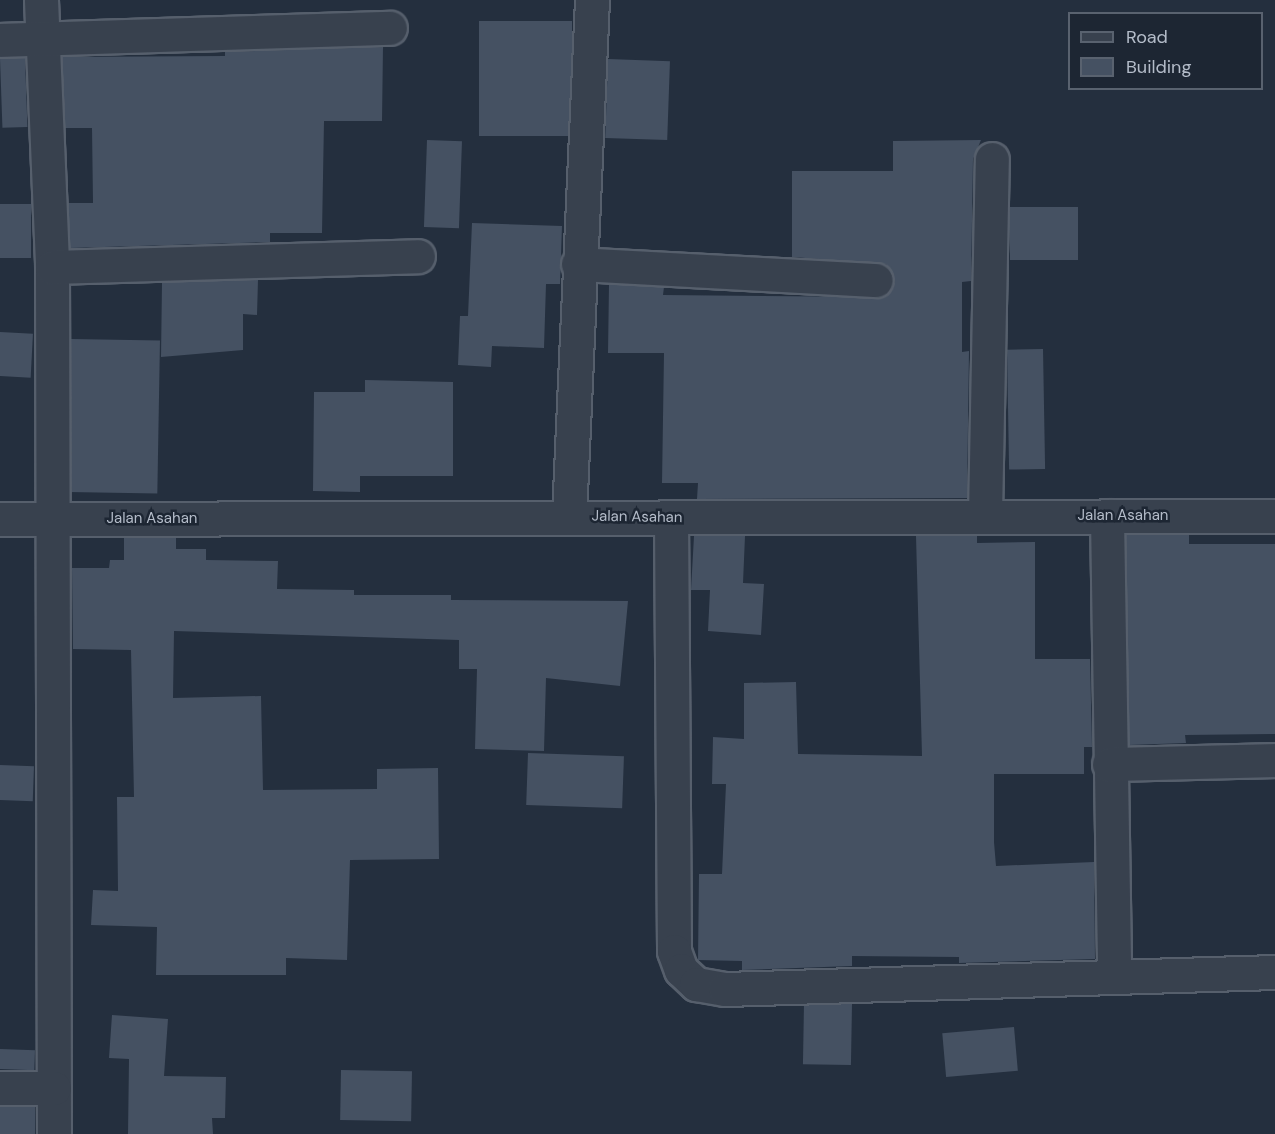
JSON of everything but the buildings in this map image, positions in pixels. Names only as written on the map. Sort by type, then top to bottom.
[{"type":"street","points":[[41,0],[51,267],[50,520],[54,1134]]},
{"type":"street","points":[[569,516],[578,264],[592,0]]},
{"type":"street","points":[[0,40],[390,28]]},
{"type":"street","points":[[985,515],[992,159]]},
{"type":"street","points":[[51,267],[418,256]]},
{"type":"street","points":[[578,264],[876,280]]},
{"type":"street","points":[[1107,516],[1114,976]]},
{"type":"street","name":"Jalan Asahan","points":[[0,519],[1275,516]]},
{"type":"street","points":[[671,518],[674,951],[681,970],[696,984],[725,990],[1275,972]]},
{"type":"street","points":[[1109,764],[1275,759]]},
{"type":"street","points":[[0,1088],[54,1088]]}]
